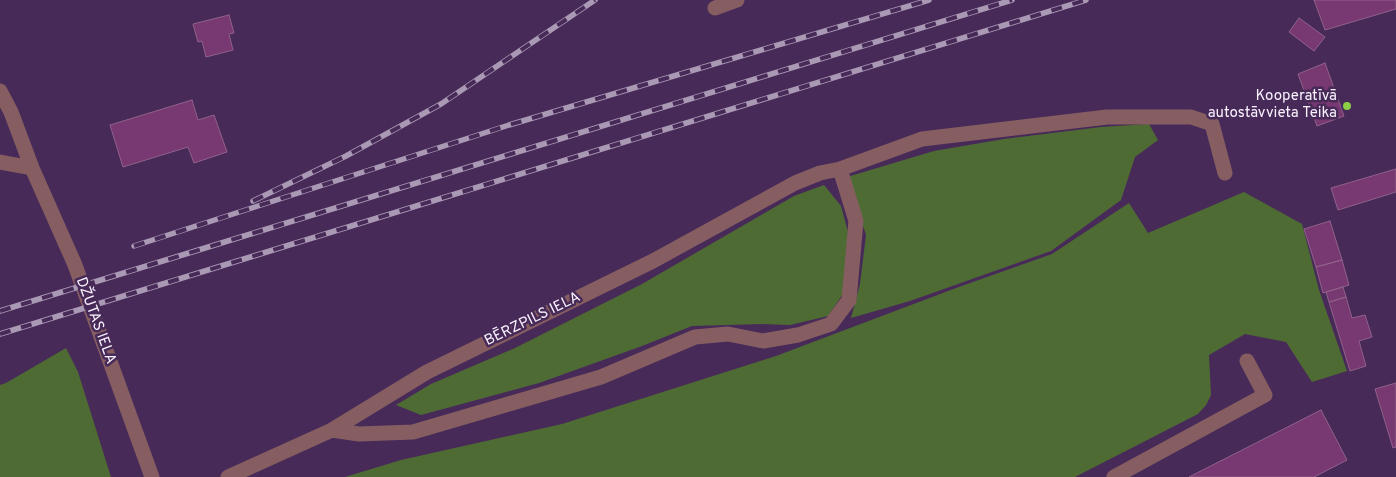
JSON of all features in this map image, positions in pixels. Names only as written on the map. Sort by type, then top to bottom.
[{"type":"street","points":[[715,8],[737,0]]},
{"type":"street","name":"DŽUTAS IELA","points":[[0,91],[11,112],[32,168],[75,265],[88,306],[152,477]]},
{"type":"street","name":"BĒRZPILS IELA","points":[[228,477],[252,472],[332,430],[427,372],[653,261],[795,183],[820,173],[840,169],[922,138],[1107,116],[1191,117],[1212,124],[1226,173]]},
{"type":"street","points":[[0,162],[32,168]]},
{"type":"street","points":[[332,430],[359,434],[413,432],[601,377],[695,337],[728,334],[763,341],[798,335],[831,324],[849,300],[856,221],[840,169]]},
{"type":"street","points":[[1114,477],[1265,395],[1247,361]]},
{"type":"green space","points":[[1149,124],[1158,140],[1135,157],[1121,200],[1051,251],[910,301],[851,318],[860,284],[866,235],[847,177],[934,151],[1004,139],[1101,127]]},
{"type":"green space","points":[[824,185],[841,206],[848,232],[843,294],[828,316],[790,325],[692,326],[539,383],[421,415],[396,405],[431,384],[515,348],[642,284],[794,196]]},
{"type":"green space","points":[[1244,192],[1302,224],[1319,290],[1347,371],[1312,382],[1286,342],[1245,334],[1209,355],[1211,395],[1206,405],[1198,414],[1075,477],[345,477],[401,460],[562,424],[776,356],[1052,254],[1129,203],[1148,233]]},
{"type":"green space","points":[[66,348],[78,372],[111,477],[0,477],[0,385]]},
{"type":"building","points":[[1314,0],[1396,0],[1396,9],[1325,30]]},
{"type":"building","points":[[229,15],[234,33],[229,34],[233,50],[206,57],[202,41],[198,42],[193,24]]},
{"type":"building","points":[[1299,18],[1325,37],[1314,51],[1289,32]]},
{"type":"building","points":[[1325,63],[1344,116],[1317,126],[1298,74]]},
{"type":"building","points":[[192,100],[198,120],[214,115],[227,152],[194,163],[188,147],[123,167],[110,125]]},
{"type":"building","points":[[1396,169],[1396,192],[1338,210],[1331,188]]},
{"type":"building","points":[[1330,221],[1342,260],[1316,267],[1304,229]]},
{"type":"building","points":[[1342,260],[1349,285],[1323,293],[1316,267]]},
{"type":"building","points":[[1343,287],[1346,297],[1329,302],[1326,292]]},
{"type":"building","points":[[1346,297],[1352,318],[1365,315],[1372,337],[1359,341],[1366,366],[1350,371],[1329,302]]},
{"type":"building","points":[[1396,383],[1396,447],[1393,448],[1375,389]]},
{"type":"building","points":[[1321,410],[1347,460],[1314,477],[1189,477]]},
{"type":"railway","points":[[253,201],[346,156],[441,104],[595,0]]},
{"type":"railway","points":[[134,246],[509,125],[929,0]]},
{"type":"railway","points":[[0,311],[1012,0]]},
{"type":"railway","points":[[0,334],[1086,0]]},
{"type":"place","name":"Kooperatīvā autostāvvieta Teika","points":[[1347,106]]}]
